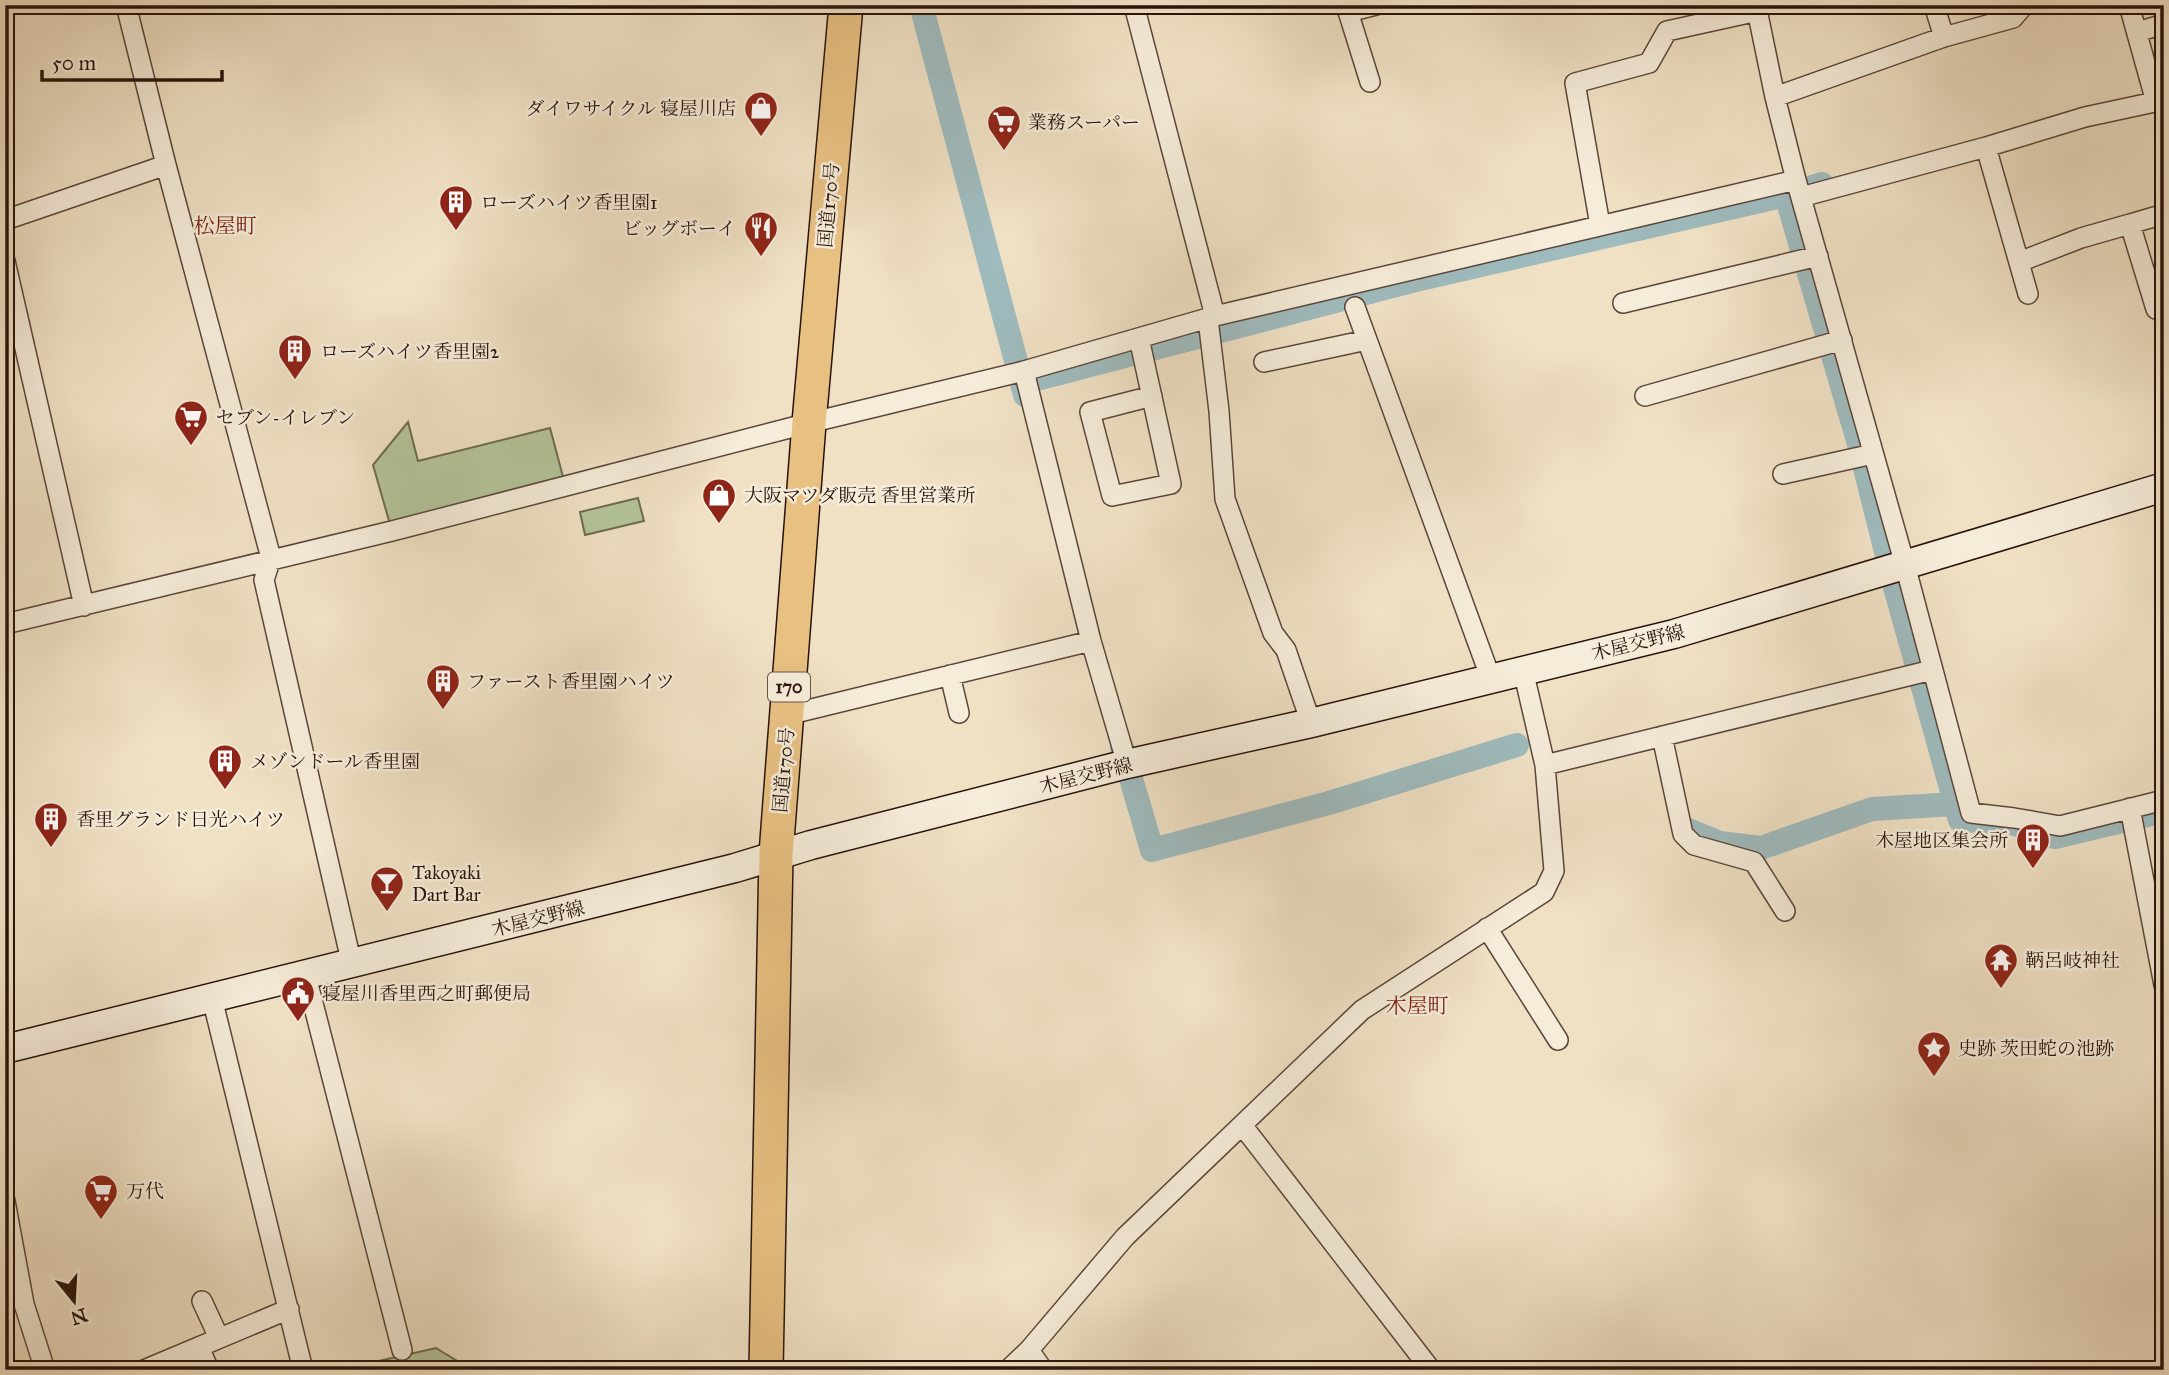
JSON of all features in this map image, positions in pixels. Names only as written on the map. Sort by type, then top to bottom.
[{"type":"highway","name":"国道170号","points":[[766,1370],[776,854],[845,5]]},
{"type":"main road","name":"木屋交野線","points":[[5,1049],[735,868],[776,854],[1126,764],[1311,723],[1674,634],[2164,487]]},
{"type":"street","points":[[127,5],[166,165],[271,558],[264,580],[352,965]]},
{"type":"street","points":[[1134,5],[1210,326],[1225,499],[1273,632],[1286,650],[1311,723]]},
{"type":"street","points":[[1370,82],[1347,9],[1376,5]]},
{"type":"street","points":[[1934,5],[1944,37]]},
{"type":"street","points":[[1775,97],[1944,37],[2013,18],[2024,5]]},
{"type":"street","points":[[5,624],[392,531],[809,423],[1024,371],[1141,348],[1210,326],[1600,225],[1799,189],[1986,147],[2156,97],[2129,5]]},
{"type":"street","points":[[1600,225],[1575,83],[1649,63],[1667,31],[1757,8],[1775,97],[1799,189],[1809,258],[1892,568],[1931,670],[1971,813],[2060,826],[2164,800]]},
{"type":"street","points":[[2137,32],[2164,24]]},
{"type":"street","points":[[1986,147],[2028,294]]},
{"type":"street","points":[[5,220],[166,165]]},
{"type":"street","points":[[2019,262],[2081,238],[2164,214]]},
{"type":"street","points":[[2130,225],[2156,309]]},
{"type":"street","points":[[1623,303],[1809,258]]},
{"type":"street","points":[[5,261],[84,606]]},
{"type":"street","points":[[1355,307],[1491,679]]},
{"type":"street","points":[[1264,362],[1367,340]]},
{"type":"street","points":[[1645,396],[1833,342]]},
{"type":"street","points":[[1141,348],[1152,396],[1171,484],[1112,496],[1090,412],[1152,396]]},
{"type":"street","points":[[1024,371],[1091,640],[1126,764]]},
{"type":"street","points":[[1783,474],[1864,456]]},
{"type":"street","points":[[787,715],[1091,640]]},
{"type":"street","points":[[1008,1370],[1029,1350],[1125,1237],[1362,1010],[1544,892],[1554,871],[1545,765],[1523,670]]},
{"type":"street","points":[[1545,765],[1931,670]]},
{"type":"street","points":[[950,675],[959,713]]},
{"type":"street","points":[[1662,736],[1683,834],[1694,845],[1754,862],[1785,911]]},
{"type":"street","points":[[2130,808],[2164,985]]},
{"type":"street","points":[[1488,928],[1558,1040]]},
{"type":"street","points":[[306,976],[402,1350]]},
{"type":"street","points":[[212,998],[303,1370]]},
{"type":"street","points":[[1242,1125],[1427,1366]]},
{"type":"street","points":[[5,1201],[15,1307],[45,1370]]},
{"type":"street","points":[[202,1301],[219,1338]]},
{"type":"street","points":[[144,1370],[289,1309]]},
{"type":"street","points":[[199,1347],[209,1370]]},
{"type":"street","points":[[1029,1350],[1043,1370]]},
{"type":"green space","points":[[408,422],[418,461],[550,428],[566,488],[392,531],[373,465]]},
{"type":"green space","points":[[638,498],[644,521],[585,535],[580,512]]},
{"type":"green space","points":[[436,1348],[472,1370],[345,1370],[352,1367]]},
{"type":"waterway","points":[[921,5],[1025,395]]},
{"type":"waterway","points":[[1022,383],[1420,279],[1786,195],[1822,184]]},
{"type":"waterway","points":[[1786,195],[1859,444],[1893,580],[1960,820],[2012,823],[2055,837],[2164,811]]},
{"type":"waterway","points":[[1122,748],[1152,850],[1329,803],[1517,745]]},
{"type":"waterway","points":[[1686,829],[1720,843],[1761,848],[1872,809],[1955,804]]},
{"type":"place","name":"ダイワサイクル 寝屋川店","points":[[761,138]]},
{"type":"place","name":"業務スーパー","points":[[1004,152]]},
{"type":"place","name":"ローズハイツ香里園1","points":[[456,232]]},
{"type":"place","name":"ビッグボーイ","points":[[761,258]]},
{"type":"place","name":"ローズハイツ香里園2","points":[[295,381]]},
{"type":"place","name":"セブン-イレブン","points":[[191,447]]},
{"type":"place","name":"大阪マツダ販売 香里営業所","points":[[719,525]]},
{"type":"place","name":"ファースト香里園ハイツ","points":[[443,711]]},
{"type":"place","name":"メゾンドール香里園","points":[[225,791]]},
{"type":"place","name":"香里グランド日光ハイツ","points":[[51,849]]},
{"type":"place","name":"木屋地区集会所","points":[[2033,870]]},
{"type":"place","name":"Takoyaki Dart Bar","points":[[387,913]]},
{"type":"place","name":"鞆呂岐神社","points":[[2001,990]]},
{"type":"place","name":"寝屋川香里西之町郵便局","points":[[298,1023]]},
{"type":"place","name":"史跡 茨田蛇の池跡","points":[[1934,1078]]},
{"type":"place","name":"万代","points":[[101,1221]]},
{"type":"district","name":"松屋町","points":[[225,226]]},
{"type":"district","name":"木屋町","points":[[1417,1006]]}]
